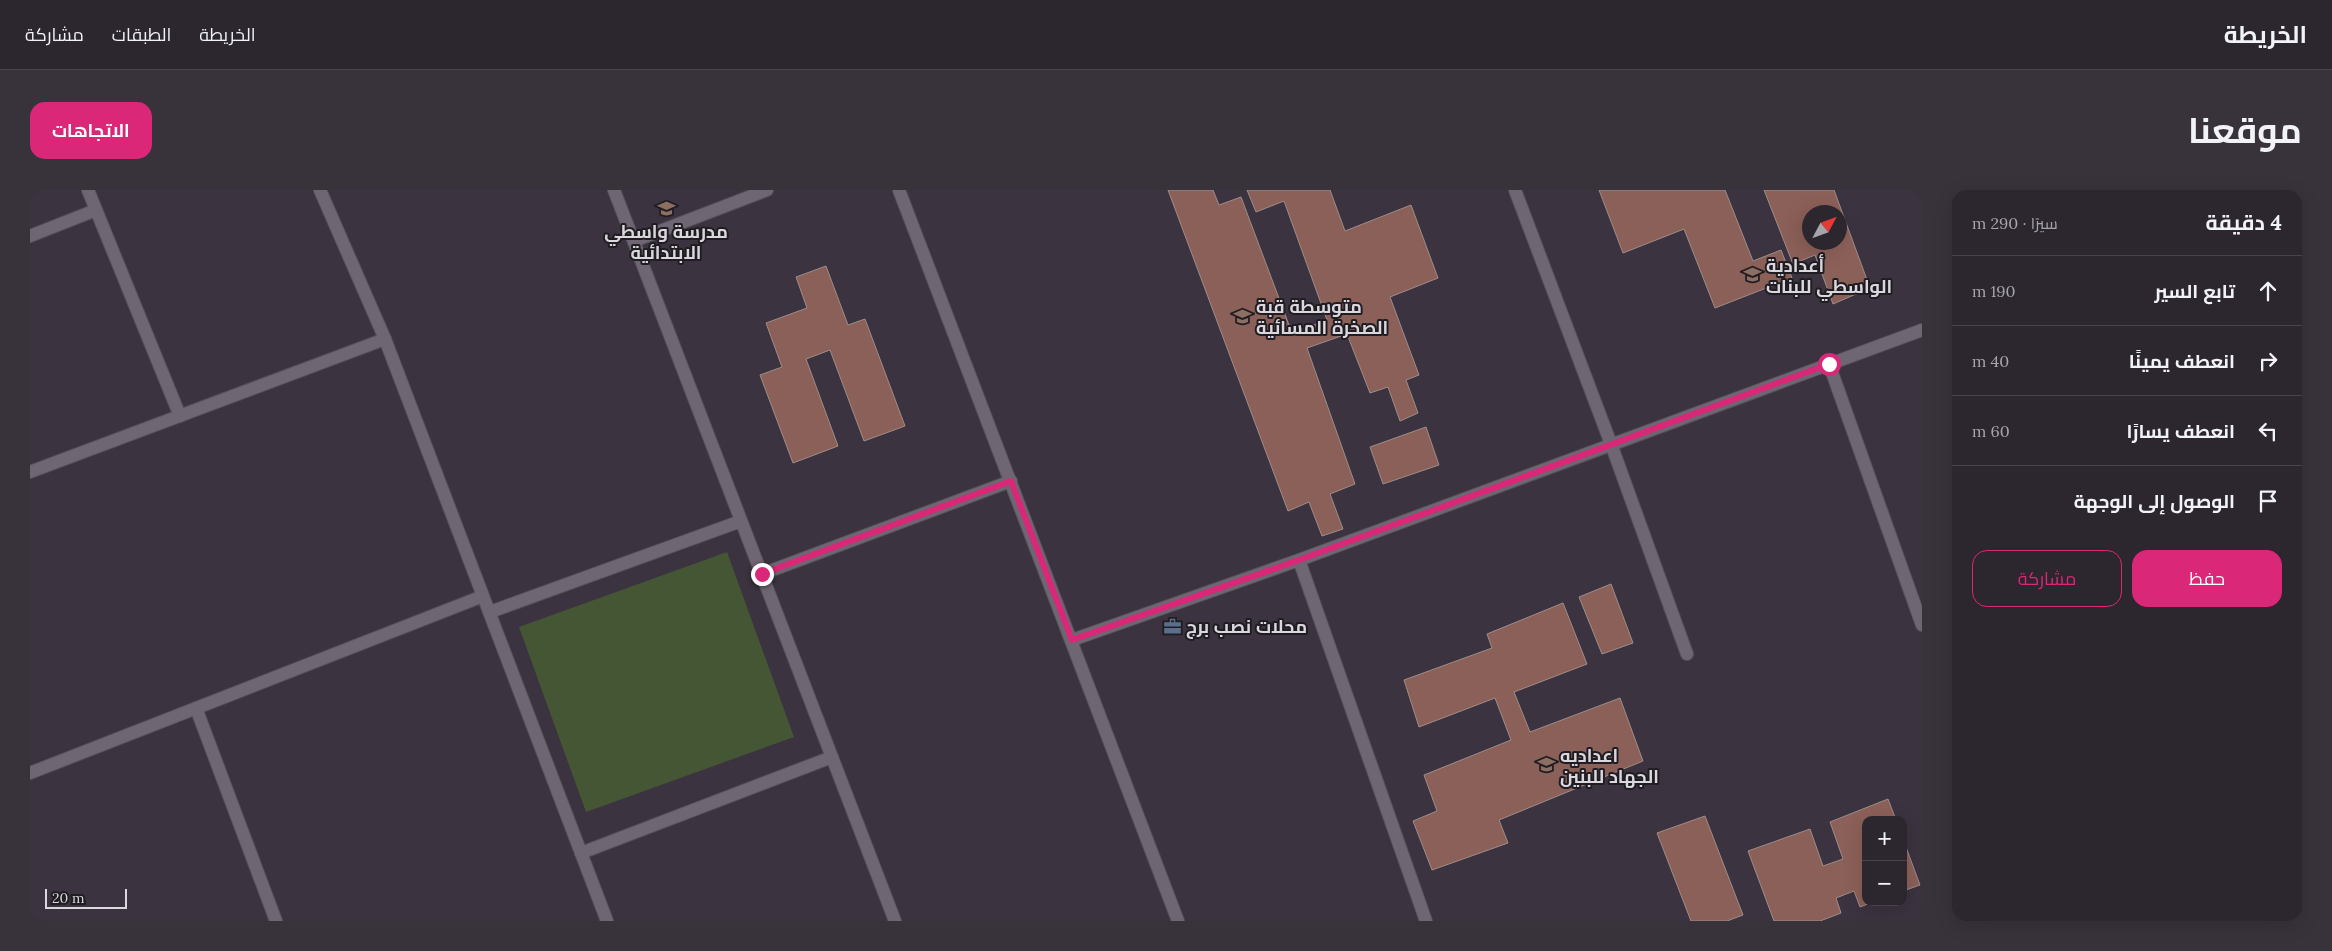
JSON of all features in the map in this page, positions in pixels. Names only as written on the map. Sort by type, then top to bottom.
[{"type":"street","points":[[88,190],[180,416]]},
{"type":"street","points":[[320,190],[385,339],[607,921]]},
{"type":"street","points":[[614,190],[895,921]]},
{"type":"street","points":[[634,241],[767,190]]},
{"type":"street","points":[[899,190],[1178,921]]},
{"type":"street","points":[[1515,190],[1611,444],[1687,654]]},
{"type":"street","points":[[30,236],[96,210]]},
{"type":"street","points":[[1072,640],[1299,560],[1922,330]]},
{"type":"street","points":[[30,472],[385,339]]},
{"type":"street","points":[[1829,364],[1922,623]]},
{"type":"street","points":[[762,574],[1011,481]]},
{"type":"street","points":[[490,612],[741,521]]},
{"type":"street","points":[[1299,560],[1426,921]]},
{"type":"street","points":[[30,773],[484,596]]},
{"type":"street","points":[[196,708],[276,921]]},
{"type":"street","points":[[581,853],[832,757]]},
{"type":"green space","points":[[727,552],[794,737],[586,812],[519,627]]},
{"type":"building","points":[[1168,190],[1213,190],[1219,205],[1241,197],[1292,333],[1327,320],[1284,201],[1256,212],[1247,190],[1330,190],[1345,231],[1411,205],[1438,278],[1390,297],[1419,375],[1406,380],[1418,413],[1400,421],[1388,387],[1370,393],[1347,334],[1307,348],[1355,484],[1330,494],[1343,529],[1322,536],[1309,502],[1288,511]]},
{"type":"building","points":[[1599,190],[1725,190],[1753,261],[1781,250],[1792,278],[1715,308],[1684,229],[1623,253]]},
{"type":"building","points":[[1764,190],[1834,190],[1840,205],[1802,205],[1802,250],[1847,250],[1847,225],[1870,288],[1833,304],[1815,255],[1793,264]]},
{"type":"building","points":[[826,266],[848,325],[865,319],[905,426],[864,441],[830,350],[806,359],[838,446],[793,463],[760,375],[782,367],[766,323],[807,308],[796,277]]},
{"type":"building","points":[[1426,427],[1439,465],[1383,484],[1370,447]]},
{"type":"building","points":[[1611,584],[1633,643],[1602,654],[1579,597]]},
{"type":"building","points":[[1563,603],[1587,664],[1514,692],[1530,732],[1620,698],[1643,761],[1499,820],[1508,843],[1432,870],[1413,821],[1437,811],[1424,775],[1511,740],[1495,698],[1419,727],[1404,680],[1492,648],[1487,634]]},
{"type":"building","points":[[1888,799],[1894,816],[1862,816],[1863,906],[1860,907],[1854,891],[1836,898],[1841,913],[1820,921],[1774,921],[1748,851],[1810,829],[1823,866],[1843,859],[1830,822]]},
{"type":"building","points":[[1705,816],[1743,915],[1727,921],[1691,921],[1657,833]]},
{"type":"building","points":[[1907,850],[1920,885],[1907,890]]},
{"type":"place","name":"مدرسة واسطي الابتدائية","points":[[666,208]]},
{"type":"place","name":"أعدادية الواسطي للبنات","points":[[1752,275]]},
{"type":"place","name":"متوسطة قبة الصخرة المسائية","points":[[1242,316]]},
{"type":"place","name":"محلات نصب برج","points":[[1172,626]]},
{"type":"place","name":"اعداديه الجهاد للبنين","points":[[1546,765]]},
{"type":"route","points":[[762,574],[1011,481],[1072,640],[1299,560],[1829,364]]}]
